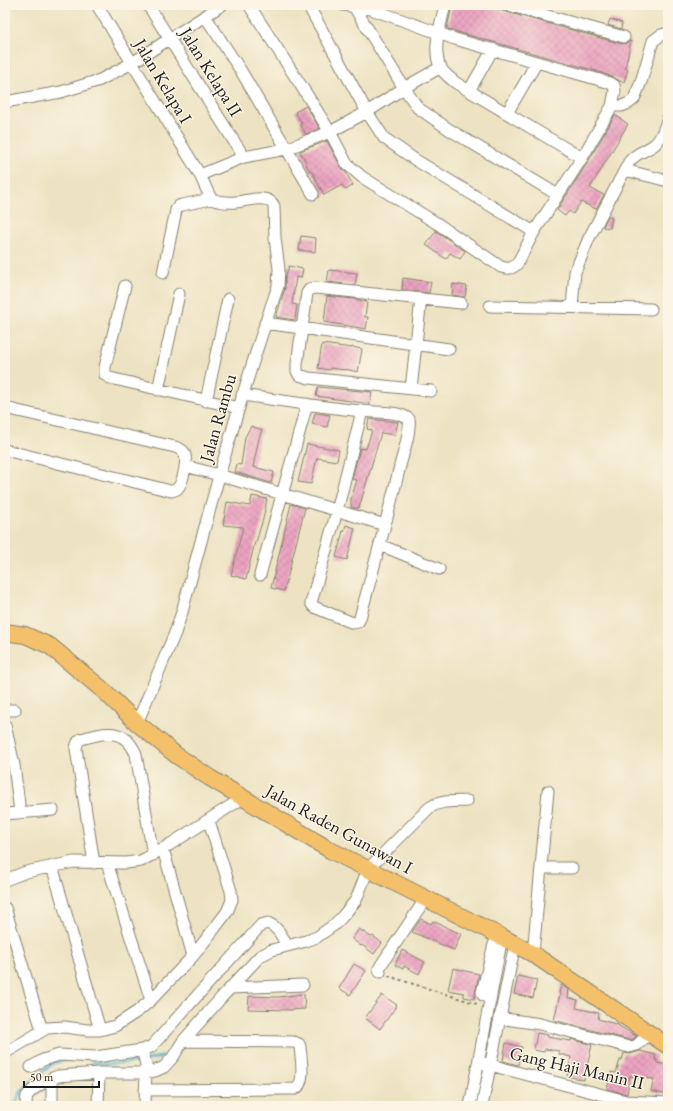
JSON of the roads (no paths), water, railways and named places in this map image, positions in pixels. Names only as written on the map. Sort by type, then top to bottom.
[{"type":"highway","name":"Jalan Raden Gunawan I","points":[[5,632],[25,634],[50,646],[104,691],[137,724],[210,778],[330,850],[533,954],[668,1046]]},
{"type":"street","name":"Jalan Kelapa I","points":[[97,5],[200,175]]},
{"type":"street","name":"Jalan Kelapa II","points":[[148,5],[244,157]]},
{"type":"street","points":[[5,102],[61,92],[100,80],[132,63],[222,5]]},
{"type":"street","points":[[249,5],[330,132],[347,164],[362,177],[438,224],[502,267],[508,269],[513,267],[517,264],[534,232],[582,158],[612,106],[615,88],[612,84],[455,39],[378,11],[353,5],[343,5]]},
{"type":"street","points":[[308,5],[367,112],[384,138],[414,159],[534,232]]},
{"type":"street","points":[[353,5],[418,108],[450,130],[558,195]]},
{"type":"street","points":[[445,5],[439,33],[438,48],[441,67],[448,76],[469,91],[582,158]]},
{"type":"street","points":[[508,5],[624,37]]},
{"type":"street","points":[[205,16],[242,71],[313,194]]},
{"type":"street","points":[[612,106],[622,106],[634,99],[641,82],[653,41],[661,35],[668,33]]},
{"type":"street","points":[[469,91],[493,49]]},
{"type":"street","points":[[507,113],[537,62]]},
{"type":"street","points":[[211,199],[200,175],[244,157],[286,149],[330,132],[367,112],[404,88],[441,67]]},
{"type":"street","points":[[572,307],[576,272],[589,238],[635,155],[649,148],[658,141],[668,118]]},
{"type":"street","points":[[626,170],[668,181]]},
{"type":"street","name":"Jalan Rambu","points":[[137,724],[175,633],[182,612],[242,395],[278,286],[279,269],[275,238],[274,206],[272,202],[266,199],[235,202],[217,201],[211,199],[182,205],[176,210],[163,273]]},
{"type":"street","points":[[125,286],[105,367],[105,375],[110,378],[158,390],[239,408]]},
{"type":"street","points":[[431,391],[302,377],[299,375],[297,371],[305,297],[310,289],[316,288],[461,303]]},
{"type":"street","points":[[158,390],[179,294]]},
{"type":"street","points":[[206,401],[228,299]]},
{"type":"street","points":[[411,389],[421,299]]},
{"type":"street","points":[[490,306],[651,309]]},
{"type":"street","points":[[265,323],[449,350]]},
{"type":"street","points":[[242,395],[394,414],[404,416],[408,419],[409,424],[406,440],[380,545],[358,622],[353,623],[312,606],[311,601],[337,511],[362,411]]},
{"type":"street","points":[[260,575],[307,404]]},
{"type":"street","points":[[5,408],[175,447],[182,450],[184,454],[185,466],[180,484],[176,489],[171,491],[5,450]]},
{"type":"street","points":[[185,466],[385,525]]},
{"type":"street","points":[[380,545],[439,569]]},
{"type":"street","points":[[5,725],[14,765],[20,812]]},
{"type":"street","points":[[94,863],[76,750],[77,745],[81,739],[111,733],[120,734],[132,746],[136,754],[158,852],[193,956]]},
{"type":"street","points":[[533,954],[548,791]]},
{"type":"street","points":[[5,880],[26,872],[74,862],[126,863],[141,861],[209,821],[243,798]]},
{"type":"street","points":[[145,1106],[144,1060],[151,1047],[262,925],[268,923],[270,924],[282,938],[306,941],[317,937],[334,925],[351,907],[356,900],[368,869],[434,804],[467,801]]},
{"type":"street","points":[[5,814],[53,810]]},
{"type":"street","points":[[5,1053],[47,1028],[64,1027],[100,1030],[115,1026],[151,1000],[193,956],[228,912],[232,900],[231,891],[209,821]]},
{"type":"street","points":[[107,863],[151,1000]]},
{"type":"street","points":[[52,866],[100,1030]]},
{"type":"street","points":[[540,868],[572,868]]},
{"type":"street","points":[[380,972],[379,969],[381,965],[426,898]]},
{"type":"street","points":[[5,908],[42,1030]]},
{"type":"street","points":[[30,1067],[43,1060],[59,1055],[144,1060],[155,1072],[164,1067],[183,1042],[260,956],[282,938]]},
{"type":"street","points":[[504,938],[482,992],[500,1014],[629,1047],[638,1045],[650,1034]]},
{"type":"street","points":[[470,1106],[500,1014],[504,938]]},
{"type":"street","points":[[230,988],[303,985]]},
{"type":"street","points":[[482,1106],[484,1064],[490,1003]]},
{"type":"street","points":[[145,1090],[295,1089],[302,1083],[300,1047],[299,1044],[294,1042],[183,1042]]},
{"type":"street","points":[[26,1106],[26,1098],[30,1092],[52,1078],[63,1075],[99,1073],[144,1060]]},
{"type":"street","name":"Gang Haji Manin II","points":[[484,1064],[625,1103],[668,1103]]},
{"type":"street","points":[[98,1106],[99,1073]]},
{"type":"street","points":[[52,1078],[52,1106]]},
{"type":"waterway","points":[[93,1062],[110,1064],[163,1057]]},
{"type":"waterway","points":[[14,1106],[22,1091],[36,1077],[53,1063],[66,1060]]}]
